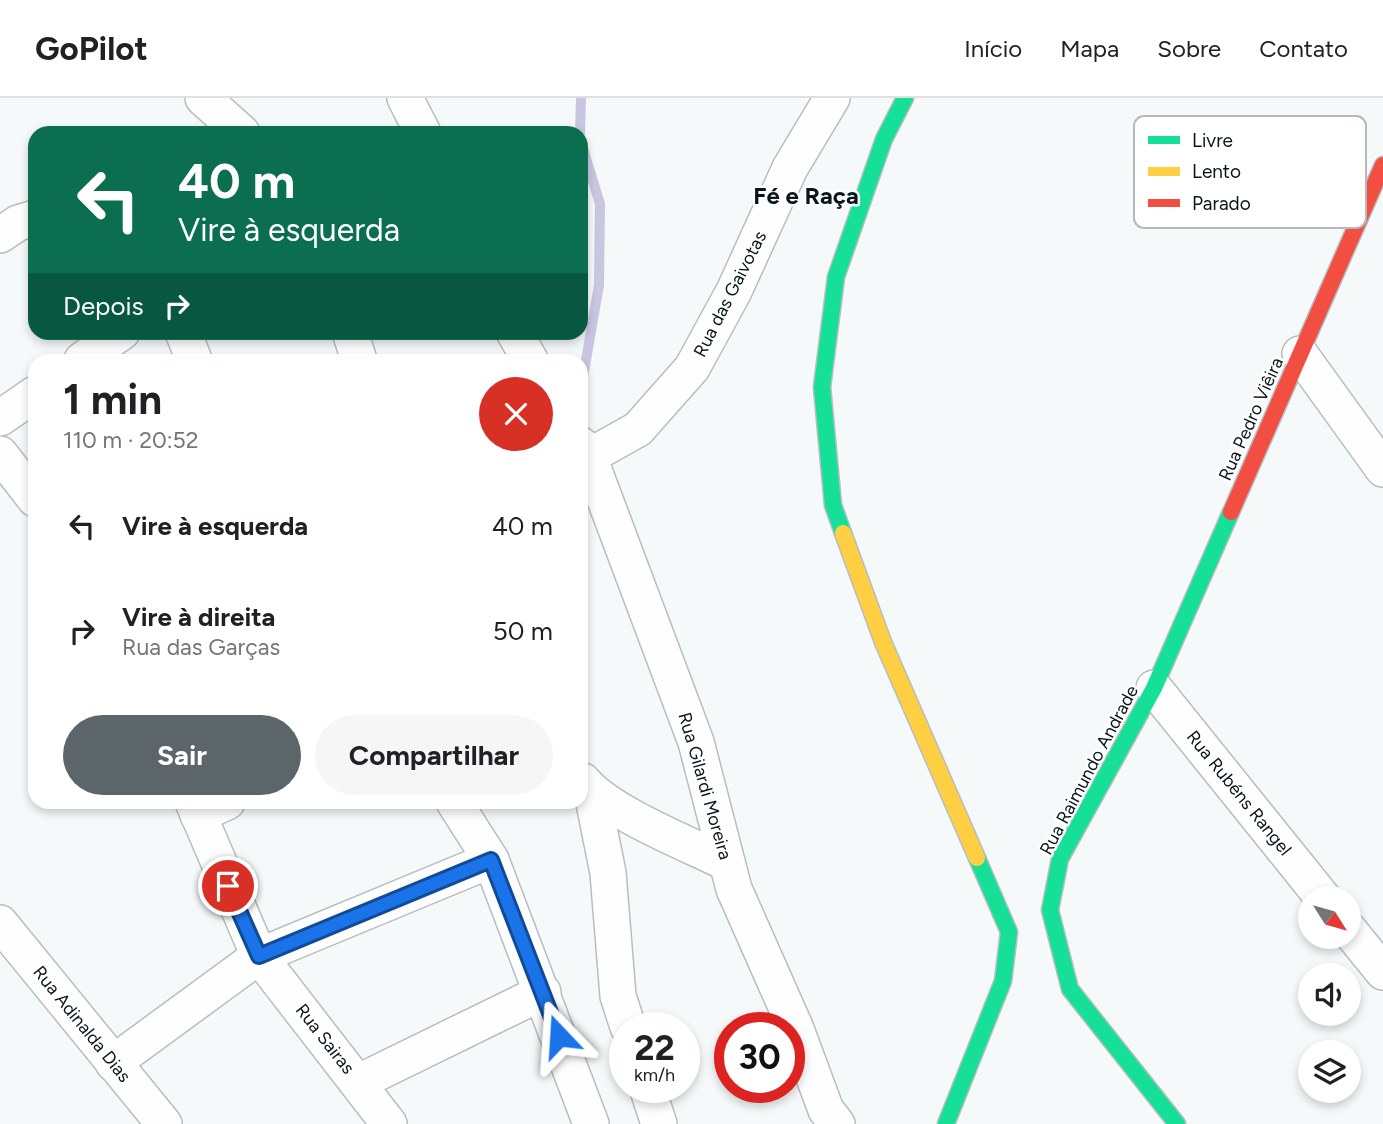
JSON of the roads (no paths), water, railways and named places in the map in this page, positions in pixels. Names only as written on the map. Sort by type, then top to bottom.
[{"type":"street","points":[[204,98],[234,126]]},
{"type":"street","points":[[405,98],[419,126]]},
{"type":"street","name":"Rua das Gaivotas","points":[[588,452],[638,429],[692,368],[734,291],[790,168],[832,98]]},
{"type":"street","points":[[905,98],[884,139],[836,277],[822,387],[833,505],[883,642],[1009,932],[1003,981],[946,1124]]},
{"type":"street","name":"Rua Pedro Viêira","points":[[1366,204],[1383,165]]},
{"type":"street","points":[[0,235],[18,223],[28,220]]},
{"type":"street","name":"Rua Pedro Viêira","points":[[1154,688],[1355,228]]},
{"type":"street","points":[[91,354],[111,340]]},
{"type":"street","points":[[1300,355],[1383,469]]},
{"type":"street","points":[[0,418],[28,399]]},
{"type":"street","points":[[0,454],[28,490]]},
{"type":"street","name":"Rua Gilardi Moreira","points":[[588,464],[696,742],[734,889],[796,1029],[826,1111],[837,1124]]},
{"type":"street","name":"Rua Rubéns Rangel","points":[[1154,688],[1313,886]]},
{"type":"street","name":"Rua Raimundo Andrade","points":[[1154,688],[1060,859],[1050,910],[1070,989],[1177,1124]]},
{"type":"street","points":[[588,787],[727,863]]},
{"type":"street","points":[[588,790],[608,873],[618,996],[623,1012]]},
{"type":"street","name":"Rua Sairas","points":[[207,809],[259,956],[389,1124]]},
{"type":"street","points":[[458,809],[491,860],[591,1124]]},
{"type":"street","points":[[113,1063],[259,956],[491,860]]},
{"type":"street","name":"Rua Adinalda Dias","points":[[0,923],[164,1124]]},
{"type":"street","points":[[1362,946],[1383,972]]},
{"type":"street","points":[[359,1082],[543,992]]},
{"type":"street","points":[[652,1103],[659,1124]]},
{"type":"waterway","points":[[580,126],[581,98]]},
{"type":"waterway","points":[[587,354],[599,285],[600,204],[588,165]]},
{"type":"district","name":"Fé e Raça","points":[[806,195]]}]
